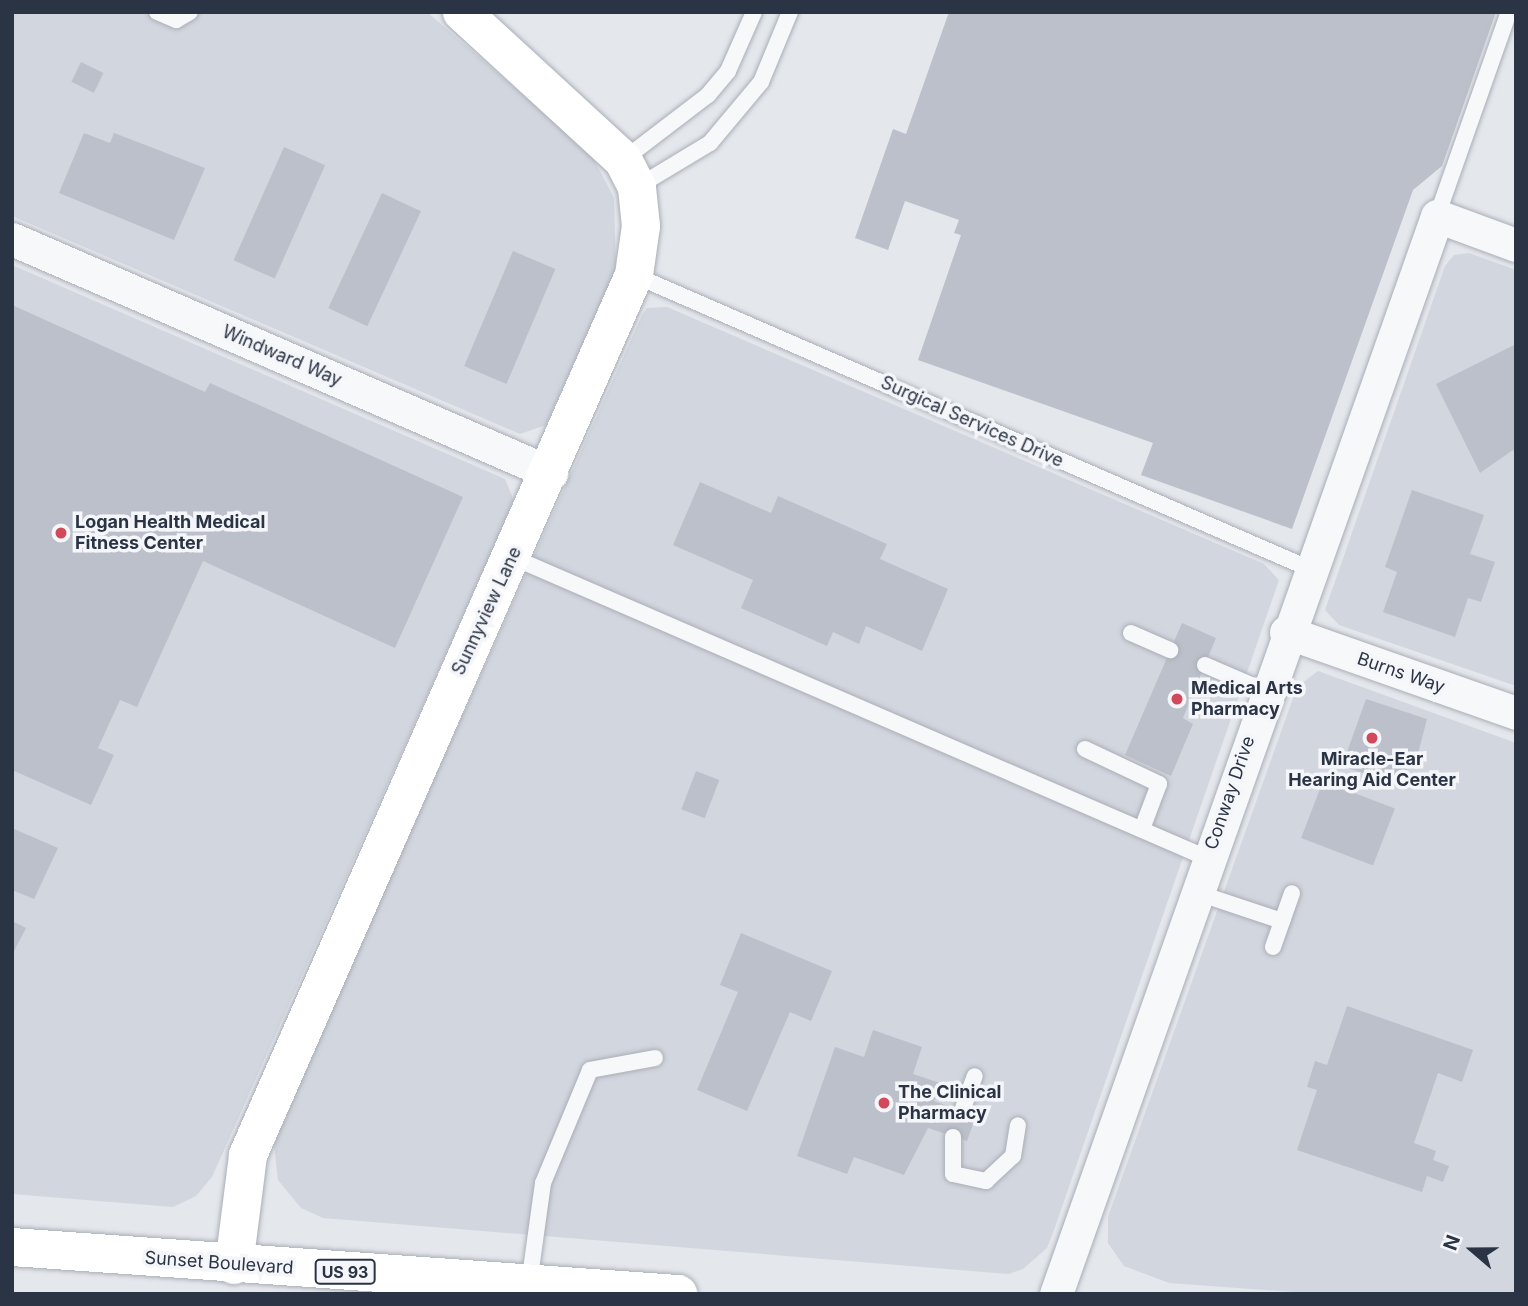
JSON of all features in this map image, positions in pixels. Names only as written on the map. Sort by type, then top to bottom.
[{"type":"street","points":[[462,12],[630,174]]},
{"type":"street","name":"Sunnyview Lane","points":[[234,1265],[248,1155],[551,472],[635,275],[641,226],[630,174]]},
{"type":"street","points":[[1437,216],[1516,245]]},
{"type":"street","name":"Conway Drive","points":[[1056,1294],[1265,691],[1437,216]]},
{"type":"street","name":"Windward Way","points":[[12,239],[551,472]]},
{"type":"street","name":"Burns Way","points":[[1286,632],[1516,713]]},
{"type":"street","name":"Sunset Boulevard","points":[[12,1247],[234,1265],[678,1294]]},
{"type":"lane","points":[[158,12],[176,20],[190,12]]},
{"type":"lane","points":[[630,174],[728,71],[754,12]]},
{"type":"lane","points":[[630,174],[710,143],[761,82],[790,12]]},
{"type":"lane","points":[[1437,216],[1509,12]]},
{"type":"lane","name":"Surgical Services Drive","points":[[635,275],[1310,569]]},
{"type":"lane","points":[[512,557],[1208,858]]},
{"type":"lane","points":[[1131,633],[1170,650]]},
{"type":"lane","points":[[1205,665],[1265,691]]},
{"type":"lane","points":[[1084,749],[1159,784],[1142,829]]},
{"type":"lane","points":[[1195,892],[1282,921]]},
{"type":"lane","points":[[1273,947],[1292,893]]},
{"type":"lane","points":[[529,1284],[543,1183],[590,1070],[655,1058]]},
{"type":"lane","points":[[962,1111],[975,1076]]},
{"type":"lane","points":[[953,1137],[953,1174],[986,1181],[1013,1156],[1018,1125]]},
{"type":"shaded area","points":[[12,12],[427,12],[591,154],[614,198],[616,270],[546,425],[520,434],[12,216]]},
{"type":"shaded area","points":[[1469,253],[1516,270],[1516,686],[1339,625],[1325,610],[1445,266],[1454,255]]},
{"type":"shaded area","points":[[12,265],[505,479],[514,501],[212,1177],[196,1196],[173,1207],[12,1194]]},
{"type":"shaded area","points":[[667,307],[1264,564],[1279,580],[1054,1230],[1047,1248],[1023,1269],[1008,1274],[323,1218],[301,1208],[278,1180],[274,1145],[286,1110],[642,315],[647,308]]},
{"type":"shaded area","points":[[1318,671],[1516,743],[1516,1294],[1321,1294],[1169,1283],[1124,1266],[1108,1243],[1108,1217],[1297,687]]},
{"type":"building","points":[[949,12],[1496,12],[1442,166],[1413,190],[1292,529],[1141,475],[1153,443],[918,360],[961,235],[954,233],[959,220],[905,201],[888,250],[855,238],[893,129],[906,134]]},
{"type":"building","points":[[81,62],[103,73],[94,93],[71,82]]},
{"type":"building","points":[[84,133],[110,143],[114,133],[205,168],[174,240],[59,193]]},
{"type":"building","points":[[284,147],[325,165],[275,279],[234,260]]},
{"type":"building","points":[[382,193],[421,211],[367,326],[328,308]]},
{"type":"building","points":[[513,251],[555,269],[507,384],[464,366]]},
{"type":"building","points":[[12,305],[205,392],[210,383],[463,497],[395,648],[203,561],[137,707],[120,700],[98,748],[114,755],[91,805],[12,770]]},
{"type":"building","points":[[1516,344],[1516,456],[1513,450],[1480,473],[1436,384]]},
{"type":"building","points":[[700,482],[771,513],[778,496],[887,544],[880,559],[948,589],[922,651],[866,626],[859,644],[833,632],[827,646],[741,608],[753,580],[673,545]]},
{"type":"building","points":[[1412,490],[1484,515],[1470,554],[1495,562],[1481,602],[1468,598],[1455,637],[1383,612],[1397,572],[1385,567]]},
{"type":"building","points":[[1182,623],[1216,638],[1183,718],[1193,724],[1171,776],[1125,755]]},
{"type":"building","points":[[1366,699],[1427,719],[1414,769],[1408,767],[1401,786],[1342,766]]},
{"type":"building","points":[[696,771],[719,780],[705,818],[681,809]]},
{"type":"building","points":[[1323,781],[1395,809],[1373,866],[1301,838]]},
{"type":"building","points":[[12,828],[58,848],[34,899],[12,890]]},
{"type":"building","points":[[12,921],[26,928],[12,955]]},
{"type":"building","points":[[741,933],[832,971],[811,1021],[790,1012],[747,1111],[697,1090],[738,992],[720,985]]},
{"type":"building","points":[[1347,1006],[1473,1050],[1462,1082],[1438,1073],[1414,1143],[1436,1151],[1433,1160],[1449,1166],[1443,1182],[1427,1176],[1422,1192],[1297,1150],[1317,1090],[1307,1087],[1315,1061],[1327,1065]]},
{"type":"building","points":[[873,1030],[922,1047],[913,1074],[940,1083],[934,1101],[976,1116],[967,1141],[928,1128],[904,1175],[854,1157],[847,1174],[797,1156],[835,1047],[864,1057]]},
{"type":"place","name":"Logan Health Medical Fitness Center","points":[[61,533]]},
{"type":"place","name":"Medical Arts Pharmacy","points":[[1177,699]]},
{"type":"place","name":"Miracle-Ear Hearing Aid Center","points":[[1372,738]]},
{"type":"place","name":"The Clinical Pharmacy","points":[[884,1103]]}]
